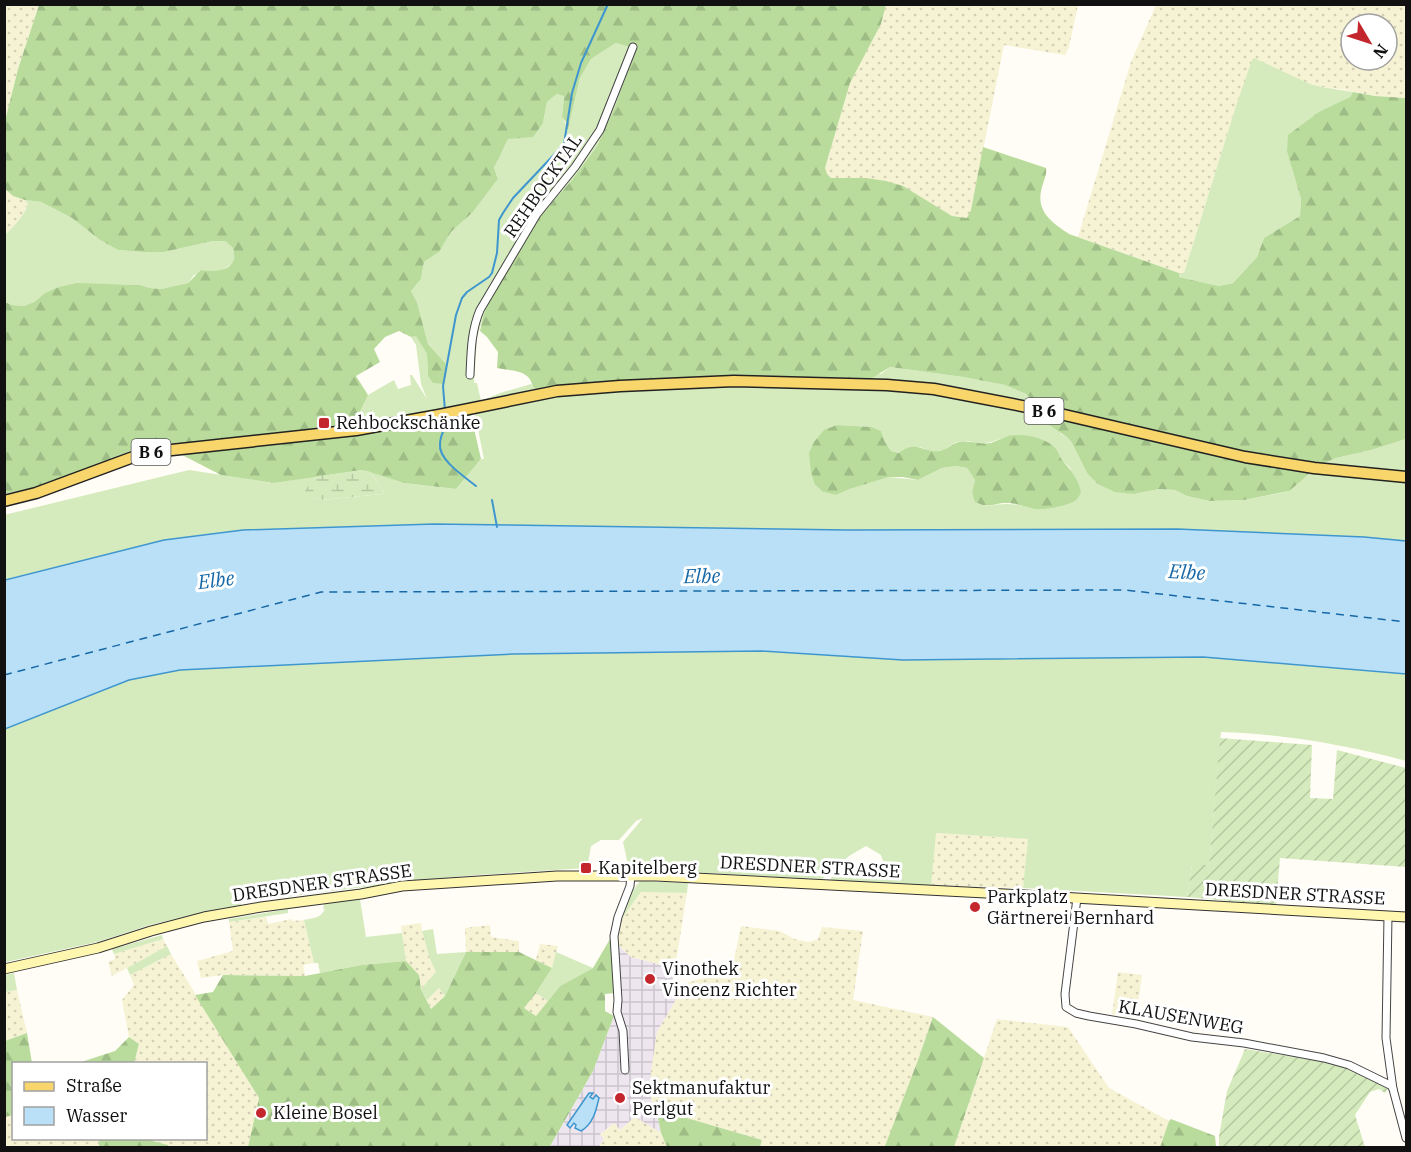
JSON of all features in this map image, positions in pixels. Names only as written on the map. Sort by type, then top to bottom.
[{"type":"main road","name":"B 6","points":[[4,501],[36,493],[144,453],[356,430],[545,393],[589,388],[734,381],[887,385],[934,389],[1032,408],[1245,457],[1314,468],[1407,477]]},
{"type":"main road","name":"DRESDNER STRASSE","points":[[4,969],[98,948],[204,917],[402,886],[557,876],[631,875],[1407,917]]},
{"type":"street","name":"REHBOCKTAL","points":[[470,375],[472,335],[480,310],[537,214],[575,167],[600,130],[633,47]]},
{"type":"street","points":[[625,1070],[623,1031],[617,1012],[614,936],[618,917],[630,886],[631,875]]},
{"type":"street","name":"KLAUSENWEG","points":[[1077,898],[1065,994],[1066,1007],[1069,1010],[1192,1037],[1244,1043],[1323,1058],[1349,1065],[1392,1086],[1393,1089]]},
{"type":"street","points":[[1388,916],[1386,1038],[1393,1089],[1407,1138]]},
{"type":"shaded area","points":[[5,5],[39,5],[18,69],[5,121]]},
{"type":"shaded area","points":[[886,5],[1078,5],[1069,47],[1065,55],[1004,45],[968,218],[952,216],[939,209],[845,179],[831,178],[826,174],[825,169],[850,83],[881,24]]},
{"type":"shaded area","points":[[1156,5],[1406,5],[1406,98],[1375,96],[1310,84],[1235,109],[1184,273],[1078,237],[1131,62]]},
{"type":"shaded area","points":[[5,189],[28,204],[21,218],[5,235]]},
{"type":"shaded area","points":[[935,833],[1029,839],[1023,888],[931,886]]},
{"type":"shaded area","points":[[641,892],[687,893],[675,968],[631,957],[616,943],[620,921]]},
{"type":"shaded area","points":[[266,917],[268,924],[292,919],[293,921],[304,920],[314,963],[303,965],[305,976],[223,975],[201,978],[197,961],[233,951],[229,922]]},
{"type":"shaded area","points":[[421,923],[430,959],[436,972],[421,989],[419,975],[406,961],[401,926]]},
{"type":"shaded area","points":[[490,925],[491,937],[519,941],[519,952],[466,952],[465,928]]},
{"type":"shaded area","points":[[741,926],[780,931],[794,939],[809,942],[818,939],[822,927],[863,931],[853,1000],[933,1017],[885,1147],[760,1147],[762,1140],[656,1109],[651,1099],[651,1071],[657,1032],[686,983],[708,977],[730,979]]},
{"type":"shaded area","points":[[163,939],[167,946],[112,976],[108,962],[115,959],[114,954]]},
{"type":"shaded area","points":[[616,943],[631,957],[675,968],[671,987],[686,983],[657,1032],[651,1099],[656,1109],[661,1133],[635,1117],[620,1130],[613,1124],[600,1134],[604,1138],[599,1147],[549,1148],[593,1071],[614,1016],[618,979]]},
{"type":"shaded area","points":[[540,944],[558,946],[552,968],[536,960]]},
{"type":"shaded area","points":[[171,954],[259,1098],[248,1147],[168,1147],[168,1145],[149,1140],[207,1140],[207,1062],[134,1062],[139,1044],[129,1037],[122,1000],[134,985],[130,975]]},
{"type":"shaded area","points":[[1118,972],[1142,975],[1136,1018],[1112,1014]]},
{"type":"shaded area","points":[[439,988],[445,996],[431,1009],[427,1000]]},
{"type":"shaded area","points":[[17,990],[27,1033],[5,1041],[5,992]]},
{"type":"shaded area","points":[[536,993],[548,1001],[536,1016],[524,1008]]},
{"type":"shaded area","points":[[997,1019],[1068,1027],[1109,1088],[1169,1121],[1160,1147],[954,1147]]},
{"type":"shaded area","points":[[12,1115],[12,1140],[99,1140],[99,1147],[5,1147],[4,1117]]},
{"type":"shaded area","points":[[635,1117],[661,1133],[667,1147],[599,1148],[604,1138],[600,1135],[614,1123],[620,1130]]},
{"type":"green space","points":[[39,5],[886,5],[881,24],[850,83],[825,168],[831,178],[866,178],[903,186],[952,216],[967,218],[971,210],[983,147],[1046,168],[1040,195],[1043,209],[1056,225],[1069,234],[1179,273],[1179,277],[1219,286],[1233,283],[1257,257],[1264,238],[1300,216],[1301,199],[1287,152],[1288,135],[1319,112],[1350,97],[1353,92],[1406,98],[1406,439],[1336,458],[1314,468],[1289,491],[1244,500],[1209,501],[1187,496],[1175,490],[1159,489],[1134,494],[1115,492],[1098,484],[1087,473],[1068,438],[1048,424],[1038,406],[1026,394],[1005,385],[963,377],[890,367],[869,380],[763,376],[689,377],[556,386],[545,393],[536,389],[524,374],[497,368],[498,352],[480,331],[483,317],[490,300],[540,216],[572,180],[597,146],[614,109],[636,49],[616,43],[591,59],[580,78],[568,129],[562,117],[564,96],[557,94],[547,102],[543,123],[533,137],[508,139],[494,168],[498,179],[473,212],[451,232],[439,252],[424,262],[421,279],[411,291],[417,302],[428,344],[447,365],[444,384],[433,383],[428,376],[427,354],[416,336],[411,337],[399,331],[385,337],[374,349],[380,362],[356,376],[368,395],[355,422],[368,424],[470,411],[481,459],[456,489],[404,483],[363,470],[274,483],[221,475],[155,441],[48,484],[5,494],[5,302],[24,306],[34,302],[45,293],[77,283],[140,285],[161,289],[188,283],[201,270],[225,269],[234,258],[233,248],[225,241],[213,241],[164,252],[118,250],[100,240],[72,218],[41,202],[13,196],[5,189],[5,121],[18,69]]},
{"type":"green space","points":[[616,43],[636,49],[614,109],[597,146],[572,180],[540,216],[483,317],[477,338],[474,383],[477,383],[481,401],[531,384],[535,390],[621,380],[664,378],[881,374],[890,367],[963,377],[1005,385],[1026,394],[1061,434],[1072,443],[1087,473],[1134,494],[1159,489],[1175,490],[1187,496],[1209,501],[1244,500],[1289,491],[1314,468],[1336,458],[1406,439],[1406,541],[1177,529],[847,530],[433,524],[243,530],[164,540],[5,580],[4,515],[189,470],[274,483],[318,476],[314,479],[310,499],[321,500],[383,494],[384,492],[370,472],[404,483],[456,489],[481,459],[484,459],[474,410],[368,424],[355,422],[368,395],[394,380],[398,389],[411,385],[410,375],[412,375],[427,399],[421,384],[416,345],[411,337],[416,335],[427,354],[428,376],[447,365],[428,344],[417,302],[411,291],[421,279],[424,262],[439,252],[451,232],[473,212],[498,179],[494,168],[508,139],[543,123],[547,102],[557,94],[564,95],[562,116],[568,129],[580,78],[591,59]],"holes":[[[837,425],[872,427],[881,431],[891,451],[900,453],[920,447],[932,452],[944,450],[956,442],[969,441],[980,444],[1009,436],[1057,450],[1060,458],[1071,469],[1036,509],[1011,504],[985,506],[972,492],[975,480],[967,468],[956,466],[942,468],[918,480],[889,477],[836,495],[823,492],[815,485]]]},
{"type":"green space","points":[[1254,58],[1310,84],[1353,92],[1350,97],[1337,104],[1287,152],[1301,199],[1300,216],[1264,238],[1257,257],[1233,283],[1219,286],[1179,277],[1179,273],[1184,273],[1235,109]]},
{"type":"green space","points":[[25,200],[41,202],[72,218],[100,240],[118,250],[164,252],[213,241],[225,241],[233,248],[235,258],[232,264],[221,271],[194,275],[188,283],[161,289],[140,285],[104,284],[45,293],[34,302],[24,306],[12,305],[5,302],[5,235],[24,213],[28,204]]},
{"type":"green space","points":[[837,425],[872,427],[881,431],[891,451],[899,453],[911,447],[937,451],[959,442],[991,443],[1008,436],[1034,437],[1046,441],[1056,449],[1076,479],[1081,492],[1072,502],[1050,508],[1035,509],[1007,503],[984,505],[975,502],[972,492],[975,480],[967,468],[956,466],[942,468],[918,480],[889,477],[836,495],[823,492],[815,485],[809,453],[814,442],[824,430]]},
{"type":"green space","points":[[363,470],[370,472],[384,492],[383,494],[320,500],[310,499],[304,495],[309,484],[318,476]]},
{"type":"green space","points":[[762,651],[903,660],[1203,657],[1406,674],[1406,761],[1315,741],[1221,732],[1209,866],[1192,865],[1187,897],[1023,888],[1028,839],[936,833],[931,886],[831,881],[836,872],[844,871],[851,866],[860,864],[878,867],[883,861],[881,855],[866,846],[849,856],[822,879],[629,869],[623,842],[643,818],[636,821],[619,840],[601,840],[591,846],[587,868],[403,882],[278,898],[275,895],[249,898],[248,891],[242,892],[241,905],[150,925],[97,942],[6,962],[5,960],[5,729],[129,680],[180,670],[513,654]]},
{"type":"green space","points":[[1220,738],[1312,745],[1310,798],[1333,799],[1337,750],[1406,768],[1406,867],[1280,858],[1276,905],[1187,897],[1192,865],[1209,865]]},
{"type":"green space","points":[[640,881],[688,883],[687,893],[641,892],[620,921],[631,893]]},
{"type":"green space","points":[[360,899],[366,937],[402,933],[406,961],[361,965],[320,973],[318,963],[314,963],[304,920],[321,915],[325,909],[323,909],[324,904]]},
{"type":"green space","points":[[288,909],[288,913],[229,922],[229,919]]},
{"type":"green space","points":[[433,929],[437,954],[466,952],[445,996],[439,988],[427,1000],[421,989],[436,972],[422,931]]},
{"type":"green space","points":[[162,935],[163,939],[114,954],[112,949]]},
{"type":"green space","points":[[610,939],[615,993],[605,994],[605,1011],[614,1016],[593,1071],[549,1148],[248,1147],[259,1098],[195,995],[213,992],[223,975],[305,976],[361,965],[406,961],[419,975],[421,989],[431,1009],[445,996],[466,952],[519,952],[552,968],[524,1008],[536,1016],[560,986],[593,968]]},
{"type":"green space","points":[[167,946],[171,954],[130,975],[127,968]]},
{"type":"green space","points":[[556,952],[593,968],[560,986],[548,1001],[536,993],[552,968]]},
{"type":"green space","points":[[14,973],[17,990],[5,992],[5,975]]},
{"type":"green space","points":[[933,1017],[984,1058],[954,1147],[838,1147],[885,1146]]},
{"type":"green space","points":[[27,1033],[32,1062],[12,1062],[12,1115],[5,1117],[5,1041]]},
{"type":"green space","points":[[129,1037],[139,1044],[134,1062],[81,1062],[115,1051]]},
{"type":"green space","points":[[1245,1049],[1353,1069],[1388,1089],[1385,1093],[1379,1089],[1370,1092],[1355,1115],[1365,1147],[1219,1148],[1227,1091]]},
{"type":"green space","points":[[656,1109],[762,1140],[760,1147],[667,1147],[661,1133]]},
{"type":"green space","points":[[1171,1119],[1215,1136],[1216,1147],[1160,1147]]},
{"type":"green space","points":[[99,1140],[149,1140],[168,1145],[168,1147],[99,1147]]},
{"type":"water","name":"Elbe","points":[[434,524],[847,530],[1177,529],[1406,541],[1406,674],[1203,657],[903,660],[762,651],[513,654],[180,670],[129,680],[5,729],[5,580],[164,540],[243,530]]},
{"type":"water","points":[[589,1093],[593,1093],[590,1097],[593,1099],[596,1095],[599,1098],[591,1121],[581,1131],[575,1128],[574,1123],[570,1128],[567,1125]]},
{"type":"waterway","points":[[445,411],[443,386],[456,315],[462,298],[492,273],[497,253],[499,220],[503,213],[513,198],[564,144],[572,93],[581,63],[608,4]]},
{"type":"waterway","points":[[446,416],[440,440],[443,456],[453,468],[476,486]]},
{"type":"waterway","points":[[492,500],[497,527]]},
{"type":"ferry route","points":[[4,675],[321,592],[1125,590],[1406,622]]},
{"type":"place","name":"Rehbockschänke","points":[[324,423]]},
{"type":"place","name":"Kapitelberg","points":[[586,868]]},
{"type":"place","name":"Parkplatz Gärtnerei Bernhard","points":[[975,907]]},
{"type":"place","name":"Vinothek Vincenz Richter","points":[[650,979]]},
{"type":"place","name":"Sektmanufaktur Perlgut","points":[[620,1098]]},
{"type":"place","name":"Kleine Bosel","points":[[261,1113]]}]
